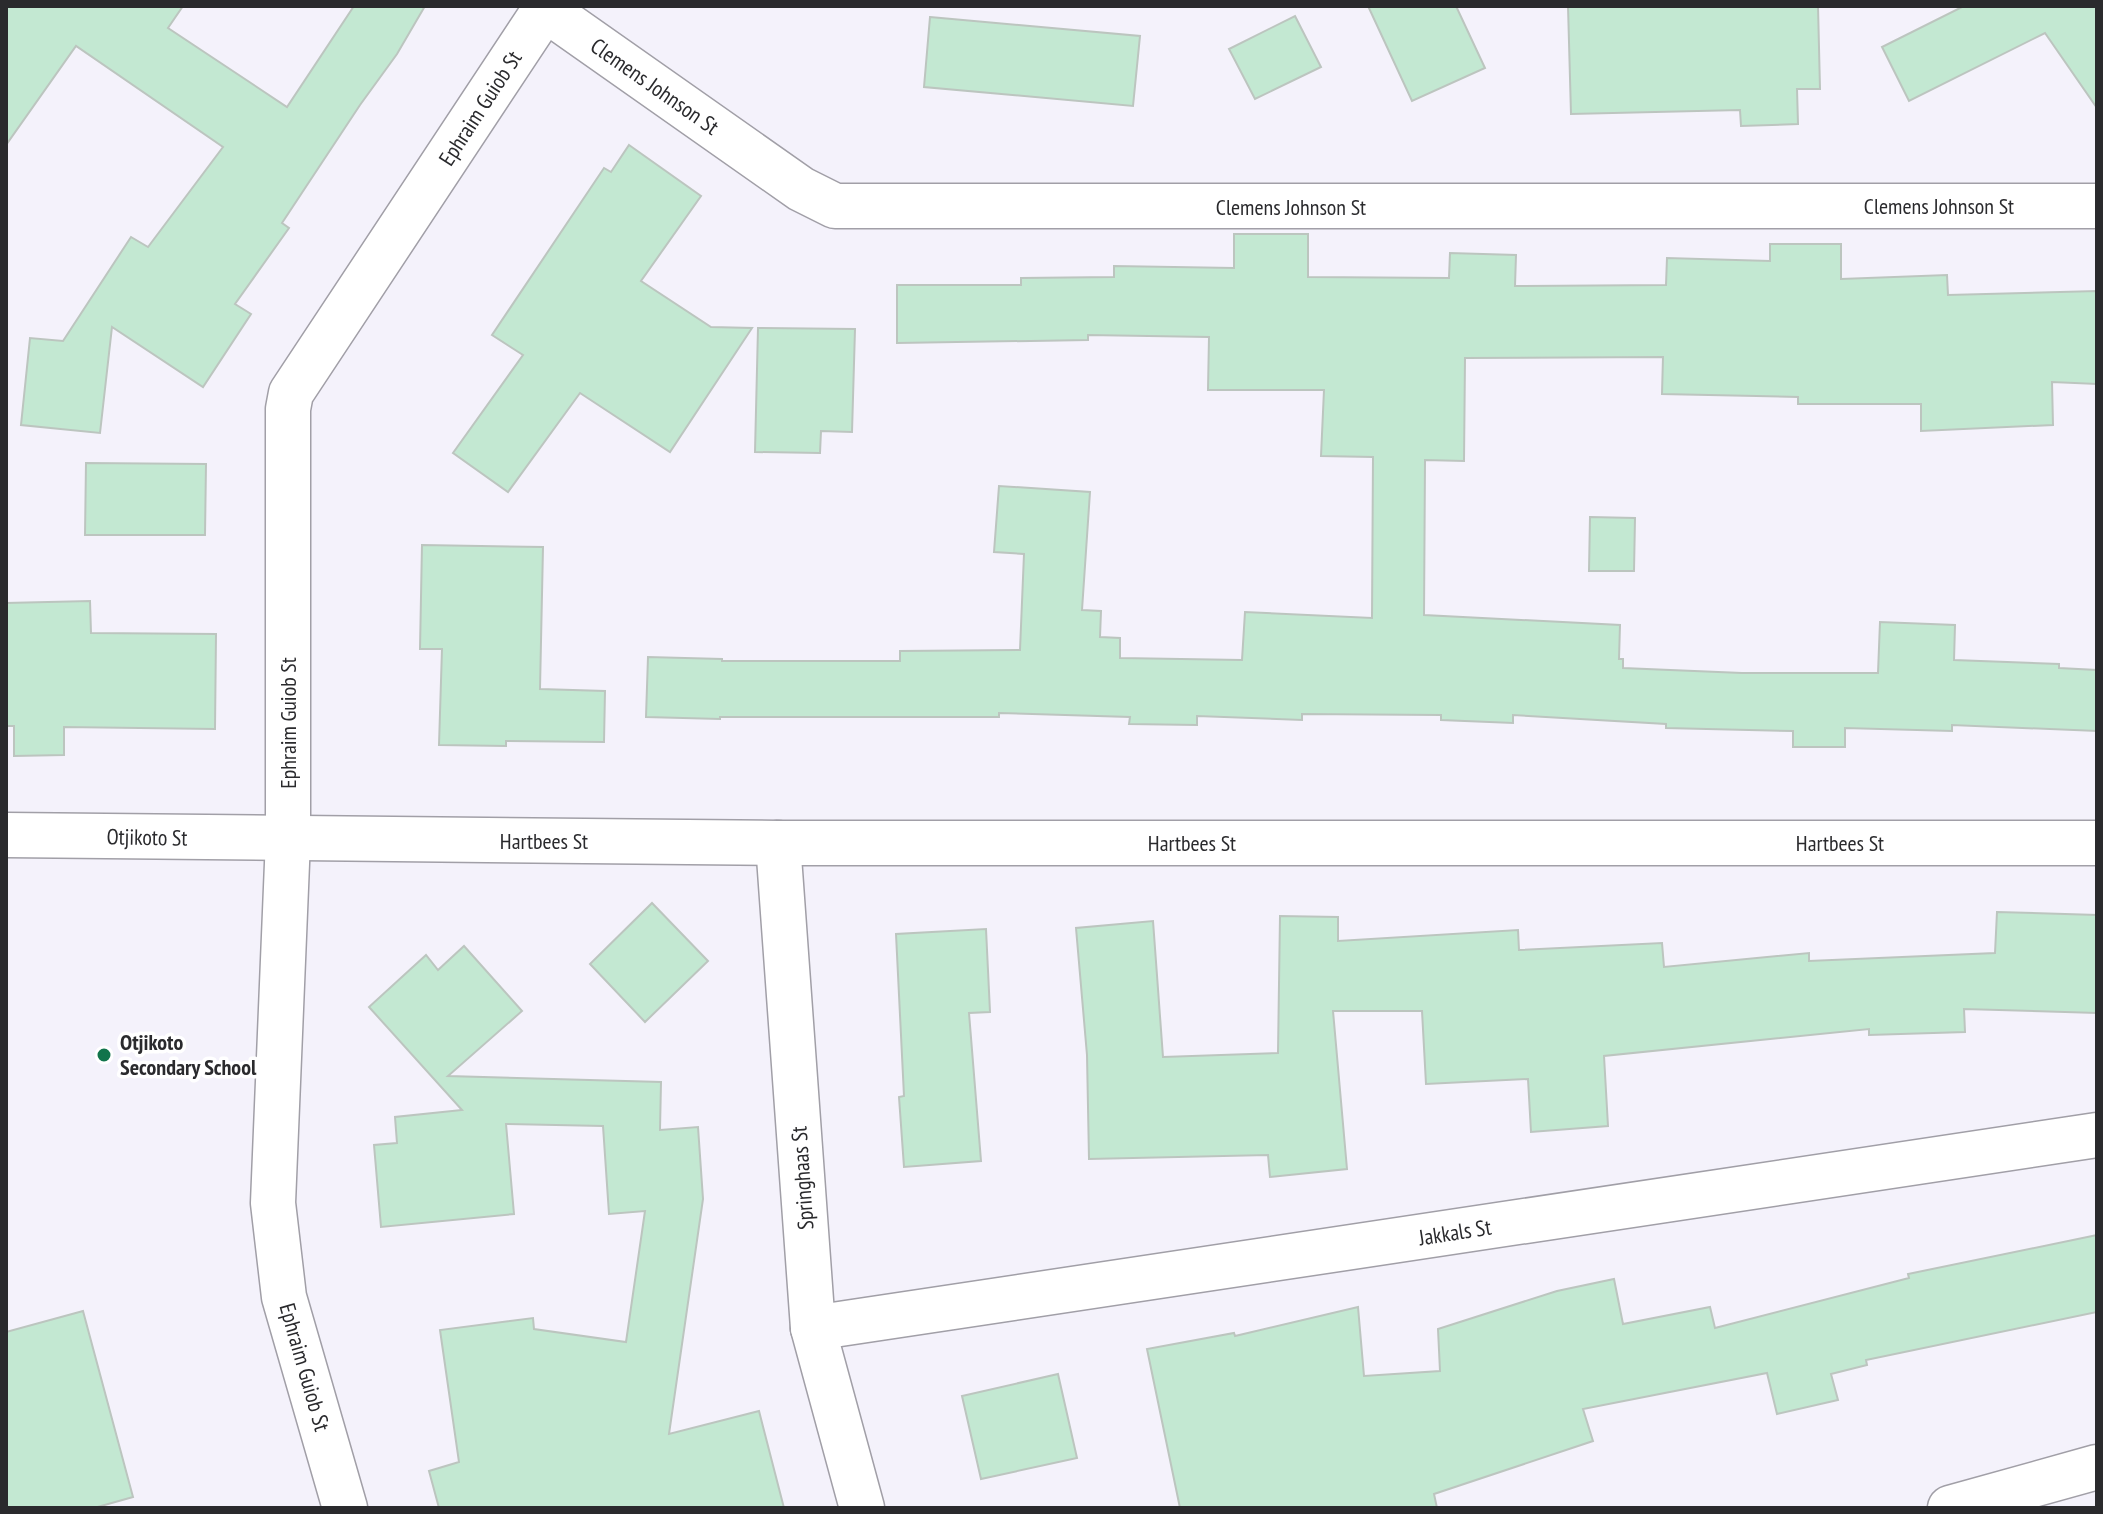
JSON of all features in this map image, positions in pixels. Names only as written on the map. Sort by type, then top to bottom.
[{"type":"street","name":"Clemens Johnson St","points":[[546,8],[801,189],[835,206],[2097,206]]},
{"type":"street","name":"Ephraim Guiob St","points":[[345,1508],[284,1297],[273,1203],[288,839],[288,409],[291,393],[546,8]]},
{"type":"street","name":"Otjikoto St","points":[[6,835],[288,839]]},
{"type":"street","name":"Hartbees St","points":[[288,839],[778,843],[2097,843]]},
{"type":"street","name":"Springhaas St","points":[[778,843],[813,1328],[862,1508]]},
{"type":"street","name":"Jakkals St","points":[[813,1328],[2097,1135]]},
{"type":"street","points":[[1950,1508],[2097,1467]]},
{"type":"building","points":[[6,6],[183,6],[168,28],[287,107],[354,6],[425,6],[397,54],[282,223],[289,228],[235,304],[251,314],[203,387],[112,327],[100,433],[21,425],[30,338],[63,341],[131,237],[148,247],[223,147],[76,46],[6,145]]},
{"type":"building","points":[[1368,6],[1456,6],[1485,68],[1412,101]]},
{"type":"building","points":[[1568,6],[1818,6],[1820,89],[1797,89],[1798,124],[1741,126],[1740,110],[1571,114]]},
{"type":"building","points":[[1964,6],[2097,6],[2097,108],[2045,33],[1909,101],[1882,47]]},
{"type":"building","points":[[1295,16],[1321,67],[1255,99],[1229,49]]},
{"type":"building","points":[[930,17],[1140,36],[1133,106],[924,87]]},
{"type":"building","points":[[629,145],[701,196],[641,281],[711,327],[752,328],[670,452],[580,393],[508,492],[453,453],[523,355],[492,335],[604,168],[611,172]]},
{"type":"building","points":[[1234,234],[1308,234],[1308,277],[1449,278],[1450,253],[1516,255],[1515,286],[1666,285],[1667,258],[1770,261],[1770,244],[1841,244],[1841,279],[1947,275],[1948,295],[2097,291],[2097,384],[2052,382],[2053,425],[1921,431],[1921,404],[1798,404],[1798,397],[1662,394],[1663,357],[1465,358],[1464,461],[1425,460],[1424,615],[1620,625],[1619,659],[1623,659],[1623,668],[1742,673],[1878,673],[1880,622],[1955,625],[1954,660],[2059,664],[2059,668],[2097,670],[2097,731],[1952,725],[1952,731],[1845,728],[1845,747],[1793,747],[1793,731],[1666,728],[1666,724],[1513,715],[1513,723],[1441,720],[1441,715],[1302,714],[1302,720],[1197,716],[1197,725],[1129,724],[1130,717],[999,713],[999,717],[646,717],[648,657],[722,661],[900,661],[900,651],[1020,650],[1024,554],[994,552],[999,486],[1090,492],[1082,610],[1101,611],[1100,637],[1120,638],[1120,658],[1242,660],[1245,612],[1372,618],[1373,457],[1321,456],[1324,390],[1208,390],[1209,337],[1088,335],[1088,340],[897,343],[897,285],[1021,285],[1021,278],[1114,277],[1114,266],[1234,268]]},
{"type":"building","points":[[758,328],[855,329],[852,432],[821,431],[820,453],[755,452]]},
{"type":"building","points":[[86,463],[206,464],[205,535],[85,535]]},
{"type":"building","points":[[1590,517],[1635,518],[1634,571],[1589,571]]},
{"type":"building","points":[[422,545],[543,547],[540,689],[605,691],[604,742],[506,741],[506,746],[439,745],[442,649],[420,649]]},
{"type":"building","points":[[90,601],[91,633],[216,634],[215,729],[64,727],[64,755],[14,756],[14,726],[6,726],[6,603]]},
{"type":"building","points":[[652,903],[708,961],[645,1022],[590,964]]},
{"type":"building","points":[[1997,912],[2097,915],[2097,1013],[1964,1009],[1965,1032],[1869,1035],[1869,1029],[1604,1056],[1608,1126],[1531,1132],[1528,1079],[1426,1084],[1422,1011],[1333,1011],[1347,1169],[1270,1177],[1268,1155],[1089,1159],[1087,1055],[1076,928],[1153,921],[1163,1057],[1278,1053],[1280,916],[1338,917],[1338,941],[1518,930],[1519,950],[1662,943],[1664,967],[1809,953],[1809,961],[1995,953]]},
{"type":"building","points":[[986,929],[990,1012],[969,1013],[981,1161],[904,1167],[899,1097],[904,1096],[896,934]]},
{"type":"building","points":[[464,946],[522,1011],[448,1076],[661,1082],[660,1130],[698,1127],[703,1199],[669,1434],[759,1411],[784,1508],[439,1508],[429,1471],[459,1462],[440,1330],[533,1318],[534,1329],[626,1342],[645,1211],[609,1214],[603,1126],[506,1124],[514,1214],[381,1227],[374,1145],[397,1143],[395,1117],[462,1110],[369,1007],[426,955],[438,970]]},
{"type":"building","points":[[2097,1235],[2097,1312],[1866,1360],[1867,1365],[1831,1374],[1838,1400],[1777,1414],[1767,1373],[1583,1409],[1593,1441],[1434,1494],[1437,1508],[1180,1508],[1147,1349],[1234,1333],[1235,1336],[1358,1307],[1364,1376],[1440,1371],[1438,1329],[1557,1291],[1614,1279],[1623,1324],[1710,1307],[1715,1328],[1909,1278],[1908,1274]]},
{"type":"building","points":[[83,1311],[133,1497],[94,1508],[6,1508],[6,1332]]},
{"type":"building","points":[[1058,1374],[1077,1458],[981,1479],[962,1396]]},
{"type":"place","name":"Otjikoto Secondary School","points":[[104,1055]]}]
